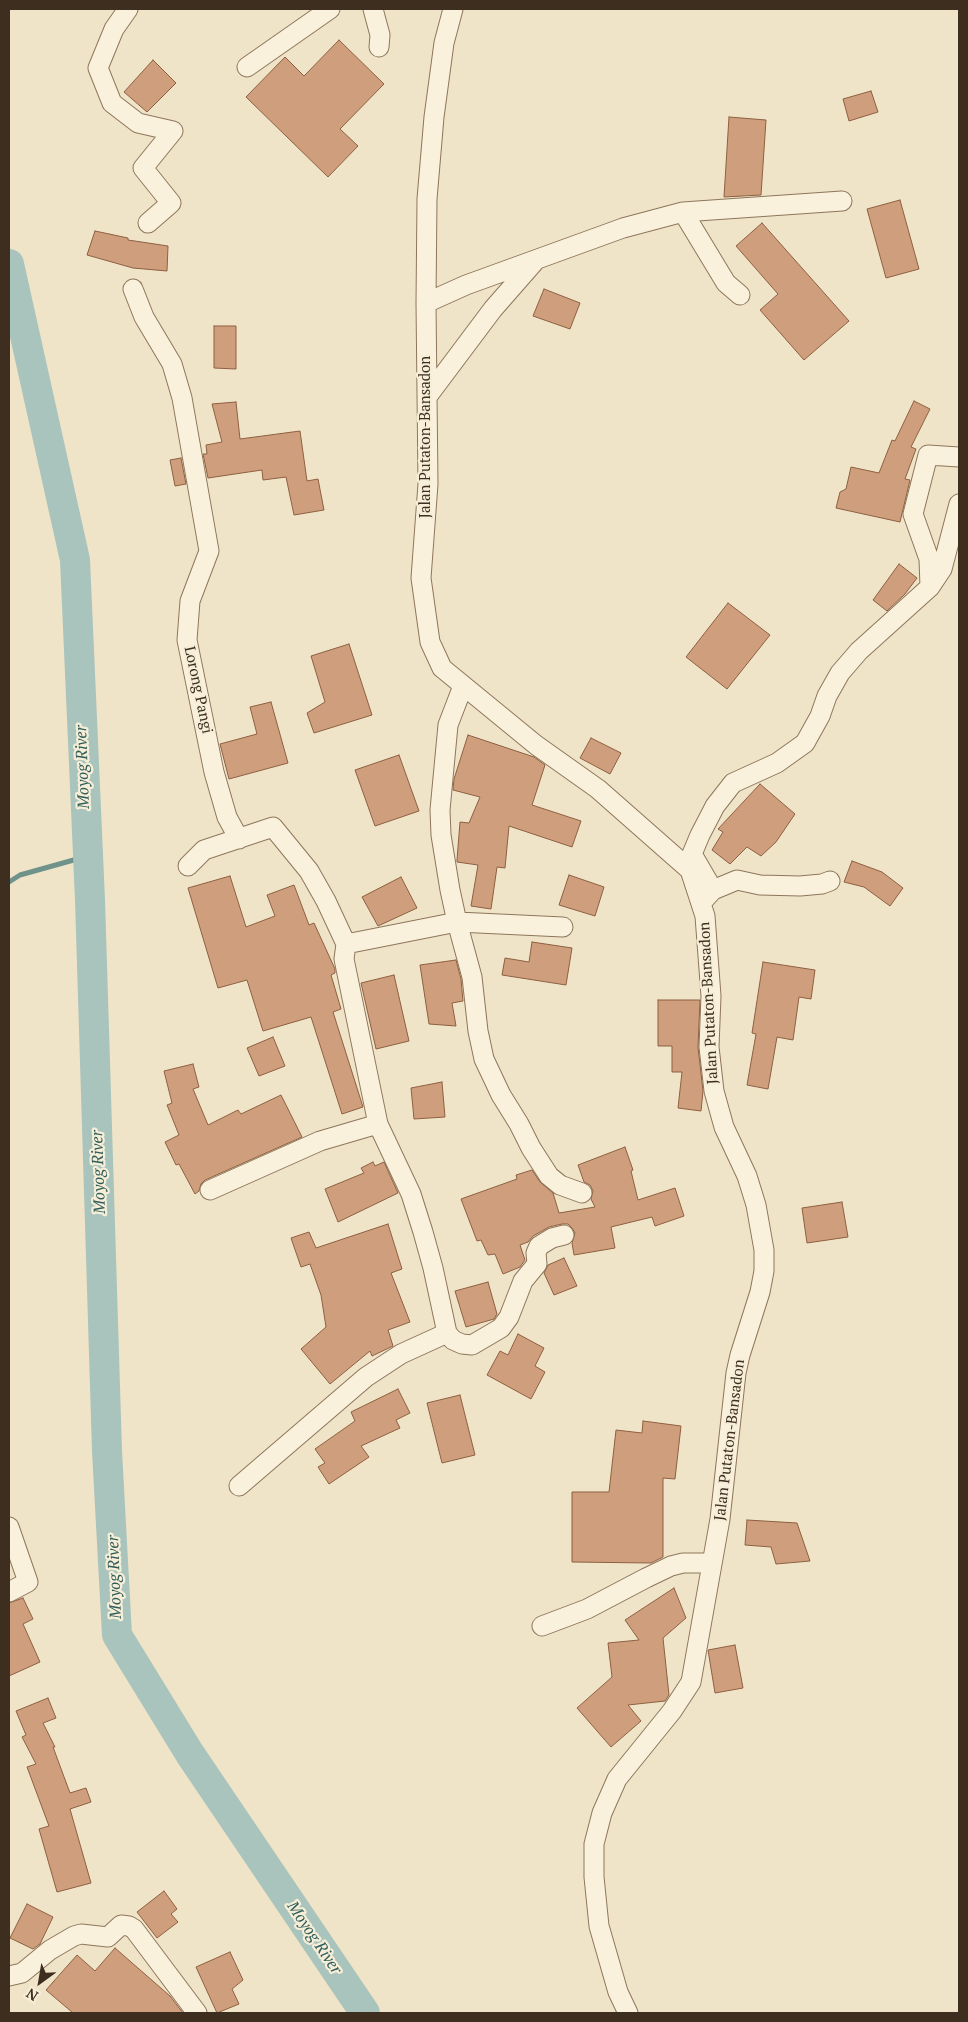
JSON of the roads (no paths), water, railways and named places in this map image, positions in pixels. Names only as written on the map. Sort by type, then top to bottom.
[{"type":"street","points":[[128,9],[114,29],[98,68],[112,103],[138,123],[173,131],[143,168],[171,203],[148,223]]},
{"type":"street","points":[[247,67],[330,9]]},
{"type":"street","points":[[373,9],[380,35],[379,48]]},
{"type":"street","name":"Jalan Putaton-Bansadon","points":[[453,9],[444,43],[434,117],[427,198],[428,484],[421,578],[430,642],[442,668],[536,745],[598,789],[690,870],[707,896],[705,916],[711,996],[709,1047],[714,1091],[724,1127],[749,1183],[756,1205],[764,1250],[764,1271],[760,1292],[740,1354],[736,1373],[720,1519],[690,1682],[672,1711],[617,1779],[602,1813],[594,1844],[594,1877],[599,1926],[618,1992],[628,2013]]},
{"type":"street","points":[[426,303],[466,284],[537,258],[623,228],[683,212],[842,201]]},
{"type":"street","points":[[683,212],[726,283],[740,295]]},
{"type":"street","points":[[427,397],[493,309],[537,258]]},
{"type":"street","name":"Lorong Pangi","points":[[132,289],[144,317],[172,364],[182,398],[209,551],[190,601],[187,640],[214,772],[227,817],[240,839]]},
{"type":"street","points":[[930,587],[929,558],[913,514],[928,455],[959,457]]},
{"type":"street","points":[[830,881],[822,884],[800,886],[760,885],[737,880],[707,896],[692,854],[715,806],[734,784],[777,763],[806,744],[820,716],[827,696],[840,673],[859,650],[930,587],[942,569],[956,522],[959,504]]},
{"type":"street","points":[[463,686],[448,725],[440,810],[441,835],[457,922],[472,977],[478,1031],[484,1059],[491,1076],[531,1148],[549,1176],[560,1185],[582,1193]]},
{"type":"street","points":[[188,866],[204,850],[273,827],[309,871],[326,901],[346,944],[344,959],[378,1124],[411,1194],[434,1268],[448,1333],[453,1340],[462,1344],[472,1345],[501,1328],[509,1317],[523,1281],[537,1264],[536,1253],[539,1246],[552,1238],[564,1235]]},
{"type":"street","points":[[346,944],[457,922],[563,927]]},
{"type":"street","points":[[210,1190],[320,1141],[378,1124]]},
{"type":"street","points":[[239,1486],[366,1377],[401,1354],[448,1333]]},
{"type":"street","points":[[9,1527],[28,1582],[9,1592]]},
{"type":"street","points":[[542,1626],[587,1609],[671,1566],[712,1562]]},
{"type":"street","points":[[9,1976],[22,1973],[50,1950],[74,1936],[81,1934],[108,1937],[121,1925],[129,1926],[134,1929],[197,2013]]},
{"type":"waterway","name":"Moyog River","points":[[9,264],[75,560],[90,900],[107,1451],[117,1635],[190,1754],[365,2013]]},
{"type":"waterway","points":[[9,882],[20,875],[88,856]]}]
